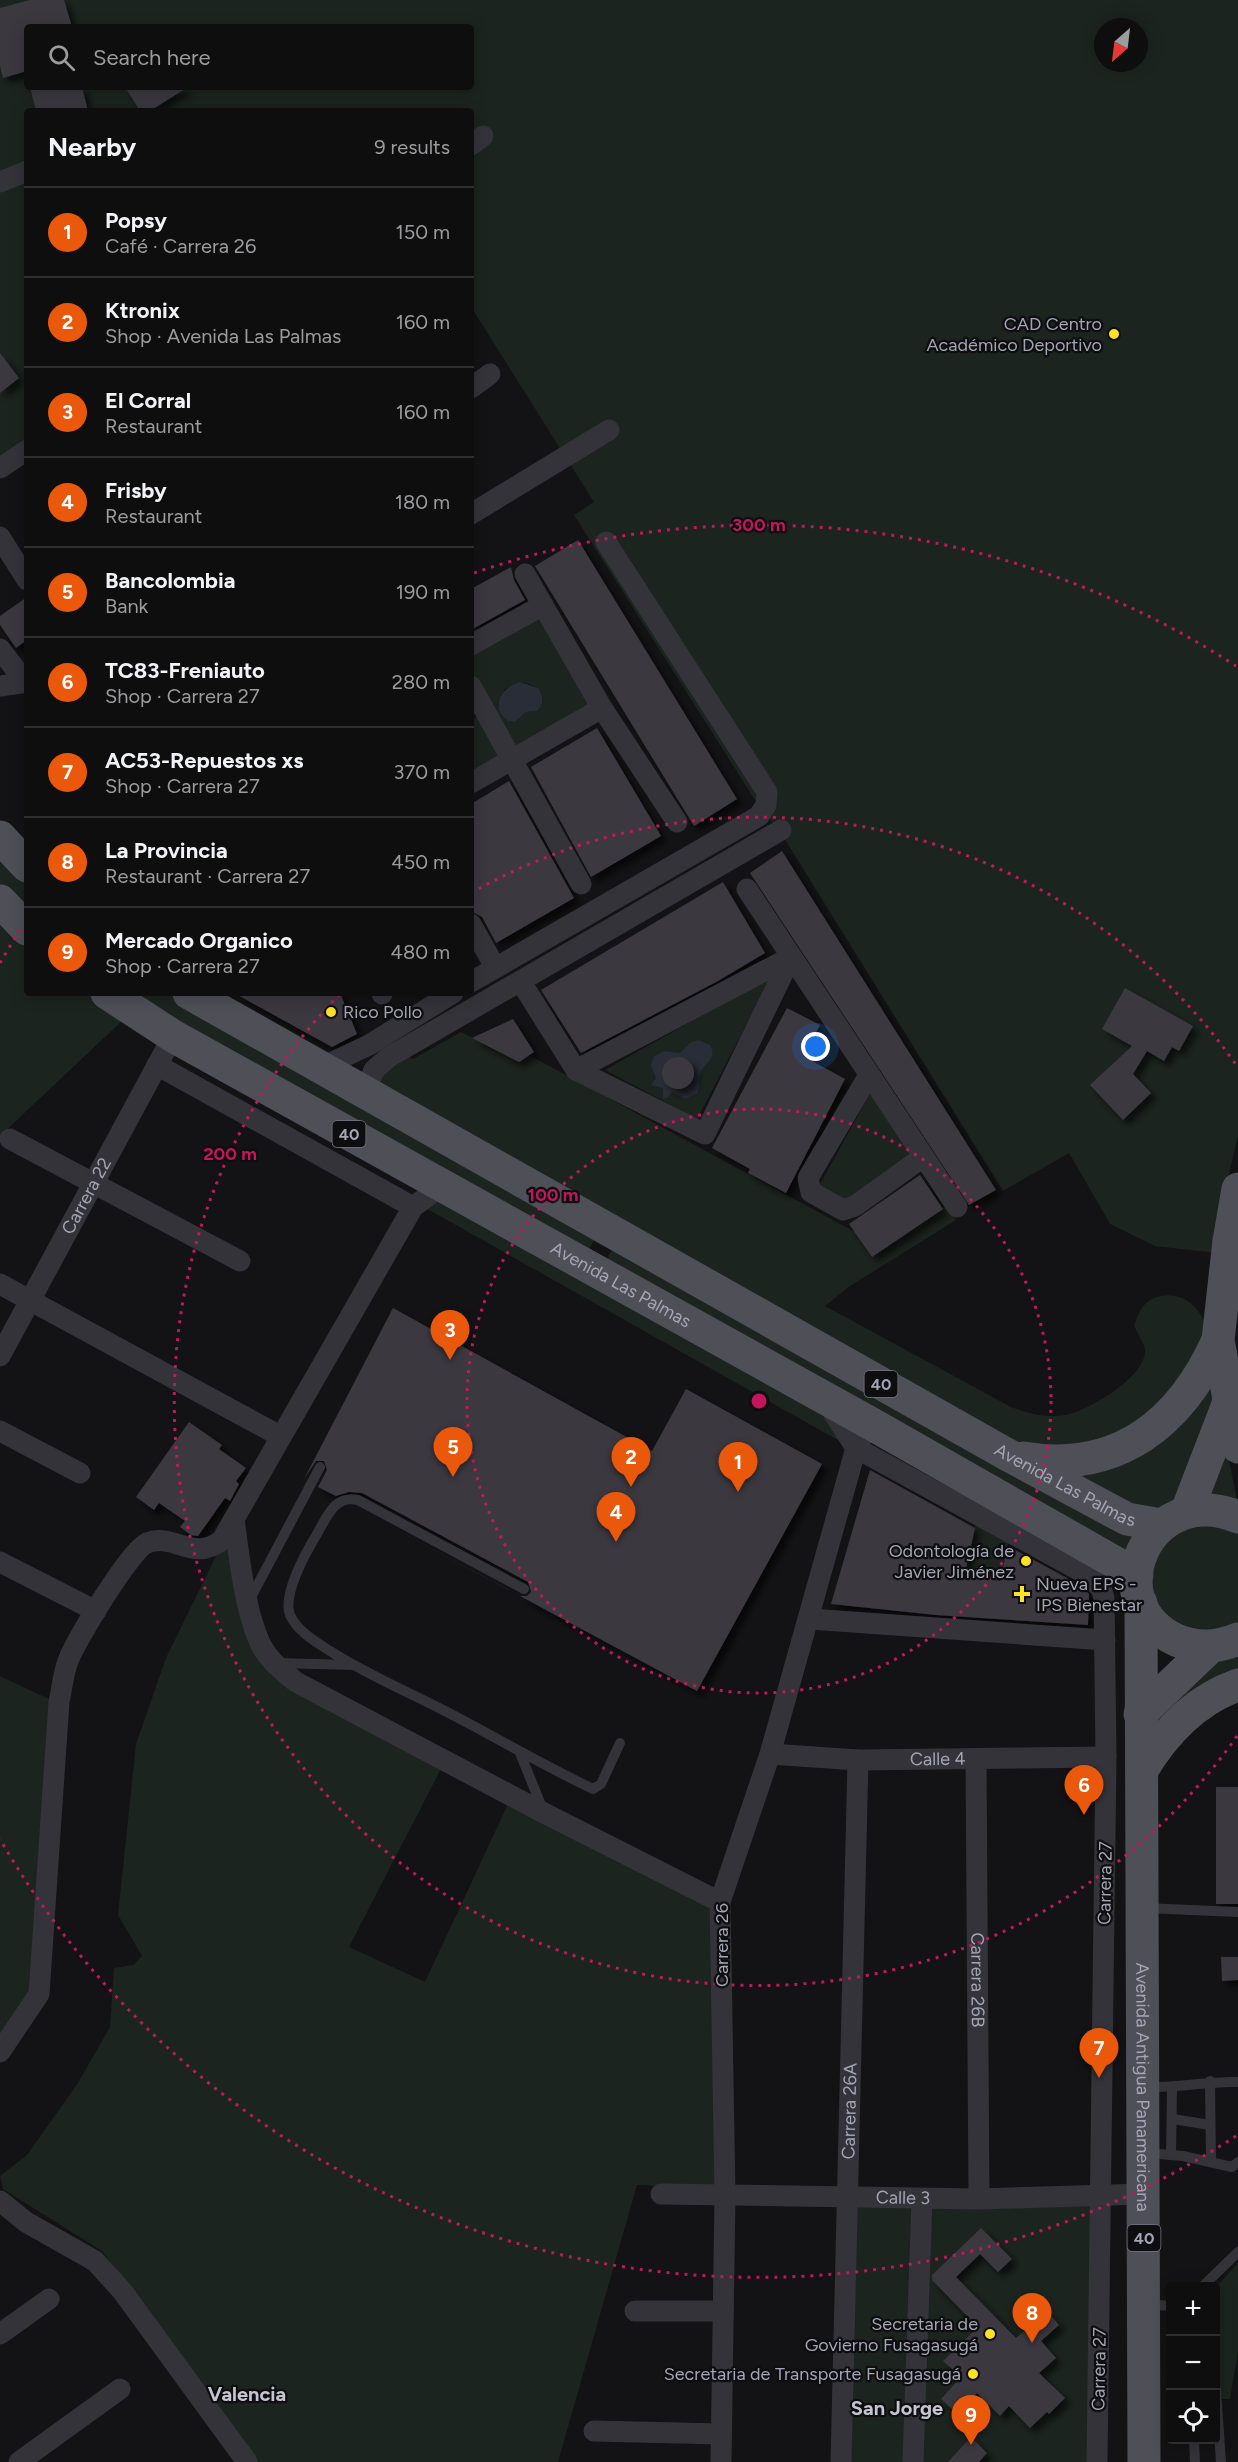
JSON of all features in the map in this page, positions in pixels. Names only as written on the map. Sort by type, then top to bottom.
[{"type":"main road","points":[[1,839],[24,863]]},
{"type":"main road","points":[[0,901],[24,926]]},
{"type":"main road","name":"Avenida Las Palmas","points":[[112,996],[173,1036],[824,1398],[863,1436],[1139,1589]]},
{"type":"main road","name":"Avenida Las Palmas","points":[[194,996],[1008,1455],[1127,1519],[1174,1518]]},
{"type":"main road","points":[[1238,1189],[1229,1241],[1218,1340],[1238,1447]]},
{"type":"main road","points":[[594,1270],[607,1228]]},
{"type":"main road","points":[[1008,1455],[1052,1461],[1083,1460],[1113,1452],[1135,1441],[1159,1425],[1185,1399],[1202,1375],[1218,1340]]},
{"type":"main road","name":"40","points":[[1229,1402],[1174,1518],[1145,1545],[1139,1589],[1152,1621],[1171,1638],[1191,1646],[1231,1641]]},
{"type":"main road","name":"40","points":[[1174,1518],[1211,1509],[1238,1517]]},
{"type":"main road","name":"Avenida Antigua Panamericana","points":[[1139,1589],[1142,1908],[1158,2087],[1157,2154],[1143,2194],[1157,2305],[1144,2462]]},
{"type":"main road","name":"40","points":[[1140,1714],[1231,1641]]},
{"type":"main road","points":[[1142,1770],[1161,1741],[1185,1716],[1211,1698],[1238,1685]]},
{"type":"street","points":[[0,182],[24,172]]},
{"type":"street","points":[[474,386],[490,374]]},
{"type":"street","points":[[474,512],[609,430]]},
{"type":"street","points":[[0,468],[24,452]]},
{"type":"street","points":[[0,537],[24,575]]},
{"type":"street","points":[[474,980],[759,816],[766,805],[767,792],[606,542]]},
{"type":"street","points":[[525,574],[602,708],[676,822]]},
{"type":"street","points":[[474,643],[543,605]]},
{"type":"street","points":[[0,649],[24,680]]},
{"type":"street","points":[[0,686],[24,683]]},
{"type":"street","points":[[474,692],[581,884]]},
{"type":"street","points":[[474,781],[602,708]]},
{"type":"street","points":[[364,1092],[374,1070],[388,1057],[781,830]]},
{"type":"street","points":[[747,889],[957,1208]]},
{"type":"street","points":[[474,929],[495,966]]},
{"type":"street","points":[[521,982],[576,1070],[705,1134],[791,957]]},
{"type":"street","points":[[576,1070],[791,957]]},
{"type":"street","points":[[320,1068],[369,1045],[448,996]]},
{"type":"street","name":"Carrera 22","points":[[0,1356],[173,1036]]},
{"type":"street","points":[[158,1065],[413,1207]]},
{"type":"street","points":[[869,1075],[808,1179],[811,1192],[843,1209],[855,1206],[924,1157]]},
{"type":"street","points":[[10,1138],[240,1261]]},
{"type":"street","points":[[413,1207],[414,1170]]},
{"type":"street","points":[[0,2052],[39,1994],[59,1702],[68,1661],[96,1611],[131,1558],[147,1543],[165,1542],[194,1550],[212,1548],[222,1540],[413,1207],[443,1185]]},
{"type":"street","points":[[0,1284],[280,1436]]},
{"type":"street","points":[[0,1431],[80,1473]]},
{"type":"street","name":"Carrera 26","points":[[721,2462],[725,2196],[720,1902],[770,1754],[863,1436]]},
{"type":"street","name":"Carrera 27","points":[[863,1436],[1095,1580],[1104,1598],[1106,1757],[1097,2462]]},
{"type":"street","points":[[234,1519],[249,1601],[262,1646],[273,1663],[296,1682],[544,1813],[720,1902]]},
{"type":"street","points":[[0,1562],[96,1611]]},
{"type":"street","points":[[810,1619],[1105,1640]]},
{"type":"street","name":"Calle 4","points":[[770,1754],[858,1760],[976,1761],[1106,1757]]},
{"type":"street","name":"Carrera 26A","points":[[841,2462],[858,1760]]},
{"type":"street","name":"Carrera 26B","points":[[976,1761],[979,2199]]},
{"type":"street","name":"Calle 3","points":[[661,2193],[922,2199],[1143,2194]]},
{"type":"street","points":[[913,2462],[922,2199]]},
{"type":"street","points":[[0,2201],[26,2222],[95,2260],[123,2292],[247,2462]]},
{"type":"street","points":[[0,2334],[49,2299]]},
{"type":"street","points":[[634,2311],[723,2311]]},
{"type":"street","points":[[19,2462],[120,2390]]},
{"type":"street","points":[[594,2431],[722,2434]]},
{"type":"lane","points":[[249,1601],[320,1467]]},
{"type":"lane","points":[[524,1589],[358,1500],[342,1500],[331,1510],[309,1548],[289,1594],[288,1605],[291,1616],[300,1629],[330,1652],[520,1753],[597,1789],[602,1784],[620,1743]]},
{"type":"lane","points":[[273,1663],[354,1665]]},
{"type":"lane","points":[[520,1753],[544,1813]]},
{"type":"lane","points":[[1142,1908],[1238,1912]]},
{"type":"lane","points":[[1210,2081],[1211,2162]]},
{"type":"lane","points":[[1238,2082],[1210,2081],[1158,2087],[1173,2119],[1157,2154],[1232,2167],[1238,2162]]},
{"type":"lane","points":[[1173,2119],[1210,2125]]},
{"type":"lane","points":[[1207,2282],[1238,2252]]},
{"type":"lane","points":[[1194,2444],[1195,2462]]},
{"type":"lane","points":[[1220,2444],[1221,2462]]},
{"type":"shaded area","points":[[0,0],[1238,0],[1238,1135],[1225,1191],[1216,1253],[1155,1246],[1110,1224],[1069,1153],[1003,1191],[784,838],[755,800],[574,515],[594,502],[474,312],[474,108],[24,108],[24,443],[0,459]]},
{"type":"shaded area","points":[[540,615],[593,706],[514,751],[474,677],[474,651]],"holes":[[[518,683],[530,685],[540,691],[542,696],[540,706],[535,711],[526,712],[515,722],[505,719],[500,713],[498,702],[505,689]]]},
{"type":"shaded area","points":[[520,682],[538,688],[542,703],[537,711],[526,712],[515,722],[508,721],[502,716],[498,704],[507,688]]},
{"type":"shaded area","points":[[479,716],[501,757],[474,773],[474,718]]},
{"type":"shaded area","points":[[0,857],[24,881],[24,909],[0,886]]},
{"type":"shaded area","points":[[0,918],[24,943],[24,996],[92,996],[124,1019],[0,1136]]},
{"type":"shaded area","points":[[772,976],[697,1119],[605,1070]]},
{"type":"shaded area","points":[[133,996],[172,996],[595,1239],[589,1249]]},
{"type":"shaded area","points":[[461,1032],[519,1062],[529,1055],[855,1232],[872,1257],[946,1206],[956,1220],[850,1286],[825,1306],[1011,1407],[1038,1415],[1065,1415],[1087,1407],[1114,1391],[1136,1371],[1143,1360],[1145,1347],[1134,1325],[1143,1307],[1152,1299],[1172,1296],[1190,1302],[1202,1317],[1207,1336],[1160,1408],[1091,1446],[1012,1444],[377,1085],[381,1073],[406,1055],[413,1059]]},
{"type":"shaded area","points":[[698,1040],[710,1045],[712,1050],[711,1058],[700,1074],[697,1093],[685,1099],[672,1092],[667,1098],[663,1098],[663,1088],[651,1085],[656,1078],[651,1066],[653,1057],[664,1051],[680,1053],[690,1043]],"holes":[[[676,1057],[689,1061],[694,1070],[690,1085],[681,1089],[671,1087],[662,1076],[666,1062]]]},
{"type":"shaded area","points":[[871,1092],[911,1154],[847,1203],[819,1186]]},
{"type":"shaded area","points":[[439,1195],[814,1405],[843,1443],[422,1206]]},
{"type":"shaded area","points":[[614,1249],[1134,1534],[1130,1552],[608,1261],[609,1254]]},
{"type":"shaded area","points":[[1214,1377],[1217,1401],[1178,1502],[1167,1507],[1139,1511],[1064,1473]]},
{"type":"shaded area","points":[[1226,1445],[1238,1505],[1204,1497]]},
{"type":"shaded area","points":[[976,1523],[1009,1540],[1001,1581],[965,1573]]},
{"type":"shaded area","points":[[1228,1525],[1238,1530],[1238,1626],[1189,1633],[1159,1613],[1148,1575],[1174,1529]]},
{"type":"shaded area","points":[[228,1545],[254,1648],[442,1767],[349,1947],[425,1982],[509,1802],[713,1907],[718,2188],[637,2185],[558,2462],[257,2462],[102,2251],[3,2189],[0,2176],[27,2155],[78,2083],[110,2027],[114,1968],[133,1965],[142,1956],[118,1915],[136,1744],[166,1658],[217,1554]]},
{"type":"shaded area","points":[[1238,1652],[1238,1672],[1158,1726],[1152,1718],[1215,1658]]},
{"type":"shaded area","points":[[0,1676],[51,1700],[31,1992],[0,2042]]},
{"type":"shaded area","points":[[1093,2203],[1090,2462],[849,2462],[856,2205]]},
{"type":"shaded area","points":[[1238,2263],[1238,2352],[1230,2399],[1222,2399],[1220,2391],[1220,2283]]},
{"type":"building","points":[[30,0],[64,0],[71,24],[24,24],[24,72],[3,78],[0,66],[0,8]]},
{"type":"building","points":[[31,90],[83,90],[87,108],[35,108]]},
{"type":"building","points":[[127,90],[183,90],[155,108],[138,108]]},
{"type":"building","points":[[0,353],[19,378],[0,393]]},
{"type":"building","points":[[578,540],[737,799],[694,826],[535,566]]},
{"type":"building","points":[[511,567],[514,580],[525,600],[474,628],[474,587]]},
{"type":"building","points":[[24,599],[24,642],[16,648],[0,625],[0,616]]},
{"type":"building","points":[[597,728],[661,836],[591,877],[531,767]]},
{"type":"building","points":[[509,781],[574,898],[496,943],[482,917],[474,913],[474,802]]},
{"type":"building","points":[[782,851],[996,1190],[969,1205],[750,873]]},
{"type":"building","points":[[723,882],[765,953],[718,981],[581,1053],[541,990]]},
{"type":"building","points":[[1125,988],[1193,1026],[1179,1051],[1172,1047],[1164,1061],[1147,1051],[1133,1074],[1151,1093],[1123,1120],[1090,1085],[1132,1046],[1102,1029]]},
{"type":"building","points":[[239,996],[341,996],[357,1034],[332,1047]]},
{"type":"building","points":[[787,1008],[820,1025],[803,1056],[845,1079],[786,1193],[748,1173],[750,1169],[712,1148]]},
{"type":"building","points":[[513,1019],[534,1052],[519,1062],[472,1038]]},
{"type":"building","points":[[678,1057],[689,1062],[694,1073],[689,1084],[678,1089],[667,1084],[662,1073],[667,1062]]},
{"type":"building","points":[[920,1175],[943,1209],[872,1257],[849,1224]]},
{"type":"building","points":[[393,1308],[652,1451],[686,1389],[822,1464],[697,1691],[367,1514],[520,1596],[527,1596],[531,1592],[528,1582],[362,1493],[349,1492],[336,1496],[318,1487],[327,1470],[324,1461],[316,1461],[304,1479]]},
{"type":"building","points":[[189,1422],[222,1445],[219,1449],[246,1468],[236,1481],[239,1484],[230,1501],[225,1498],[198,1536],[191,1535],[180,1527],[185,1521],[159,1503],[154,1510],[136,1497]]},
{"type":"building","points":[[870,1470],[975,1528],[965,1573],[1000,1581],[1008,1546],[1078,1584],[1089,1594],[1088,1625],[936,1615],[831,1604]]},
{"type":"building","points":[[1216,1787],[1238,1787],[1238,1904],[1216,1904]]},
{"type":"building","points":[[1221,1957],[1238,1957],[1238,1980],[1222,1981]]},
{"type":"building","points":[[981,2228],[1012,2259],[998,2272],[980,2254],[956,2277],[1016,2338],[1047,2311],[1059,2325],[1041,2341],[1056,2358],[1039,2373],[1065,2398],[1030,2428],[1009,2406],[1000,2416],[977,2393],[957,2414],[941,2399],[961,2377],[943,2361],[978,2327],[932,2280],[932,2275]]},
{"type":"building","points":[[971,2437],[987,2453],[979,2462],[948,2462]]},
{"type":"place","name":"CAD Centro Académico Deportivo","points":[[1114,334]]},
{"type":"place","name":"Rico Pollo","points":[[331,1012]]},
{"type":"place","name":"El Corral","points":[[450,1360]]},
{"type":"place","name":"Bancolombia","points":[[453,1477]]},
{"type":"place","name":"Ktronix","points":[[631,1487]]},
{"type":"place","name":"Popsy","points":[[738,1492]]},
{"type":"place","name":"Frisby","points":[[616,1542]]},
{"type":"place","name":"Odontología de Javier Jiménez","points":[[1026,1561]]},
{"type":"place","name":"Nueva EPS - IPS Bienestar","points":[[1022,1594]]},
{"type":"place","name":"TC83-Freniauto","points":[[1084,1815]]},
{"type":"place","name":"AC53-Repuestos xs","points":[[1099,2078]]},
{"type":"place","name":"Secretaria de Govierno Fusagasugá","points":[[990,2334]]},
{"type":"place","name":"La Provincia","points":[[1032,2343]]},
{"type":"place","name":"Secretaria de Transporte Fusagasugá","points":[[973,2374]]},
{"type":"place","name":"Mercado Organico","points":[[971,2445]]},
{"type":"district","name":"Valencia","points":[[247,2394]]},
{"type":"district","name":"San Jorge","points":[[897,2408]]}]
